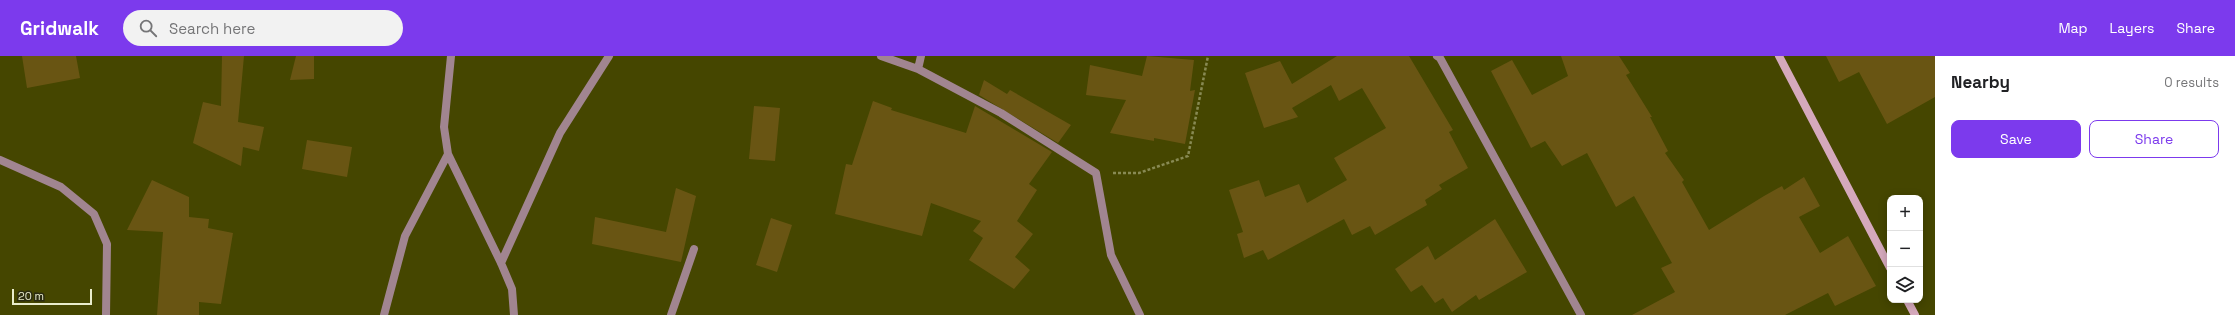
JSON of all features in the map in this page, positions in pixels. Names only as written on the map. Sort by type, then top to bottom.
[{"type":"street","points":[[451,56],[444,127],[448,154],[512,289],[514,315]]},
{"type":"street","points":[[501,263],[560,133],[609,56]]},
{"type":"street","points":[[881,56],[918,68],[1002,113],[1096,173],[1112,255],[1140,315]]},
{"type":"street","points":[[918,68],[921,56]]},
{"type":"street","points":[[1779,56],[1889,267]]},
{"type":"street","points":[[1440,57],[1581,315]]},
{"type":"street","points":[[384,315],[405,236],[448,154]]},
{"type":"street","points":[[0,160],[61,187],[94,214],[107,244],[106,315]]},
{"type":"street","points":[[671,315],[694,249]]},
{"type":"street","points":[[1909,303],[1915,315]]},
{"type":"path","points":[[1096,173],[1139,173],[1188,156],[1208,56]]},
{"type":"building","points":[[22,56],[76,56],[80,78],[27,88]]},
{"type":"building","points":[[222,56],[244,56],[238,122],[264,127],[259,151],[243,147],[241,166],[193,143],[203,102],[221,106]]},
{"type":"building","points":[[296,56],[314,56],[314,79],[290,80]]},
{"type":"building","points":[[1147,56],[1194,60],[1190,91],[1195,90],[1185,144],[1154,138],[1154,141],[1110,133],[1126,100],[1086,95],[1090,65],[1142,76]]},
{"type":"building","points":[[1337,56],[1409,56],[1453,130],[1449,132],[1468,168],[1439,185],[1442,189],[1425,200],[1427,205],[1375,235],[1370,226],[1352,235],[1344,219],[1268,260],[1263,250],[1244,258],[1237,234],[1243,232],[1229,190],[1259,180],[1265,197],[1299,184],[1307,203],[1347,180],[1334,158],[1386,128],[1362,88],[1339,101],[1331,85],[1292,108],[1298,117],[1264,128],[1245,73],[1280,61],[1292,84]]},
{"type":"building","points":[[1561,56],[1619,56],[1630,73],[1626,75],[1652,117],[1650,117],[1668,151],[1665,153],[1684,180],[1682,182],[1709,230],[1764,196],[1782,186],[1784,190],[1804,177],[1820,206],[1799,217],[1820,253],[1848,236],[1876,286],[1835,306],[1828,293],[1785,315],[1632,315],[1675,292],[1661,268],[1672,263],[1634,196],[1616,207],[1587,153],[1562,166],[1545,141],[1531,148],[1491,71],[1512,60],[1532,95],[1568,76]]},
{"type":"building","points":[[1826,56],[1935,56],[1935,97],[1887,124],[1859,72],[1839,82]]},
{"type":"building","points":[[984,80],[1007,94],[1010,90],[1071,125],[1058,143],[979,95]]},
{"type":"building","points":[[873,101],[892,108],[891,110],[966,133],[975,106],[1052,152],[1029,184],[1037,190],[1017,221],[1033,234],[1015,257],[1030,270],[1014,289],[969,260],[983,238],[973,231],[981,221],[931,203],[922,236],[835,214],[846,164],[852,165]]},
{"type":"building","points":[[754,106],[780,108],[775,161],[749,159]]},
{"type":"building","points":[[307,140],[352,147],[347,177],[302,169]]},
{"type":"building","points":[[152,180],[189,197],[189,217],[209,219],[208,228],[233,233],[221,304],[199,302],[199,315],[157,315],[163,232],[127,230]]},
{"type":"building","points":[[676,188],[696,196],[681,262],[592,244],[595,217],[666,232]]},
{"type":"building","points":[[771,218],[792,225],[777,272],[756,265]]},
{"type":"building","points":[[1495,219],[1527,272],[1479,300],[1476,295],[1452,312],[1443,298],[1435,303],[1422,285],[1411,292],[1395,269],[1428,246],[1435,260]]}]
